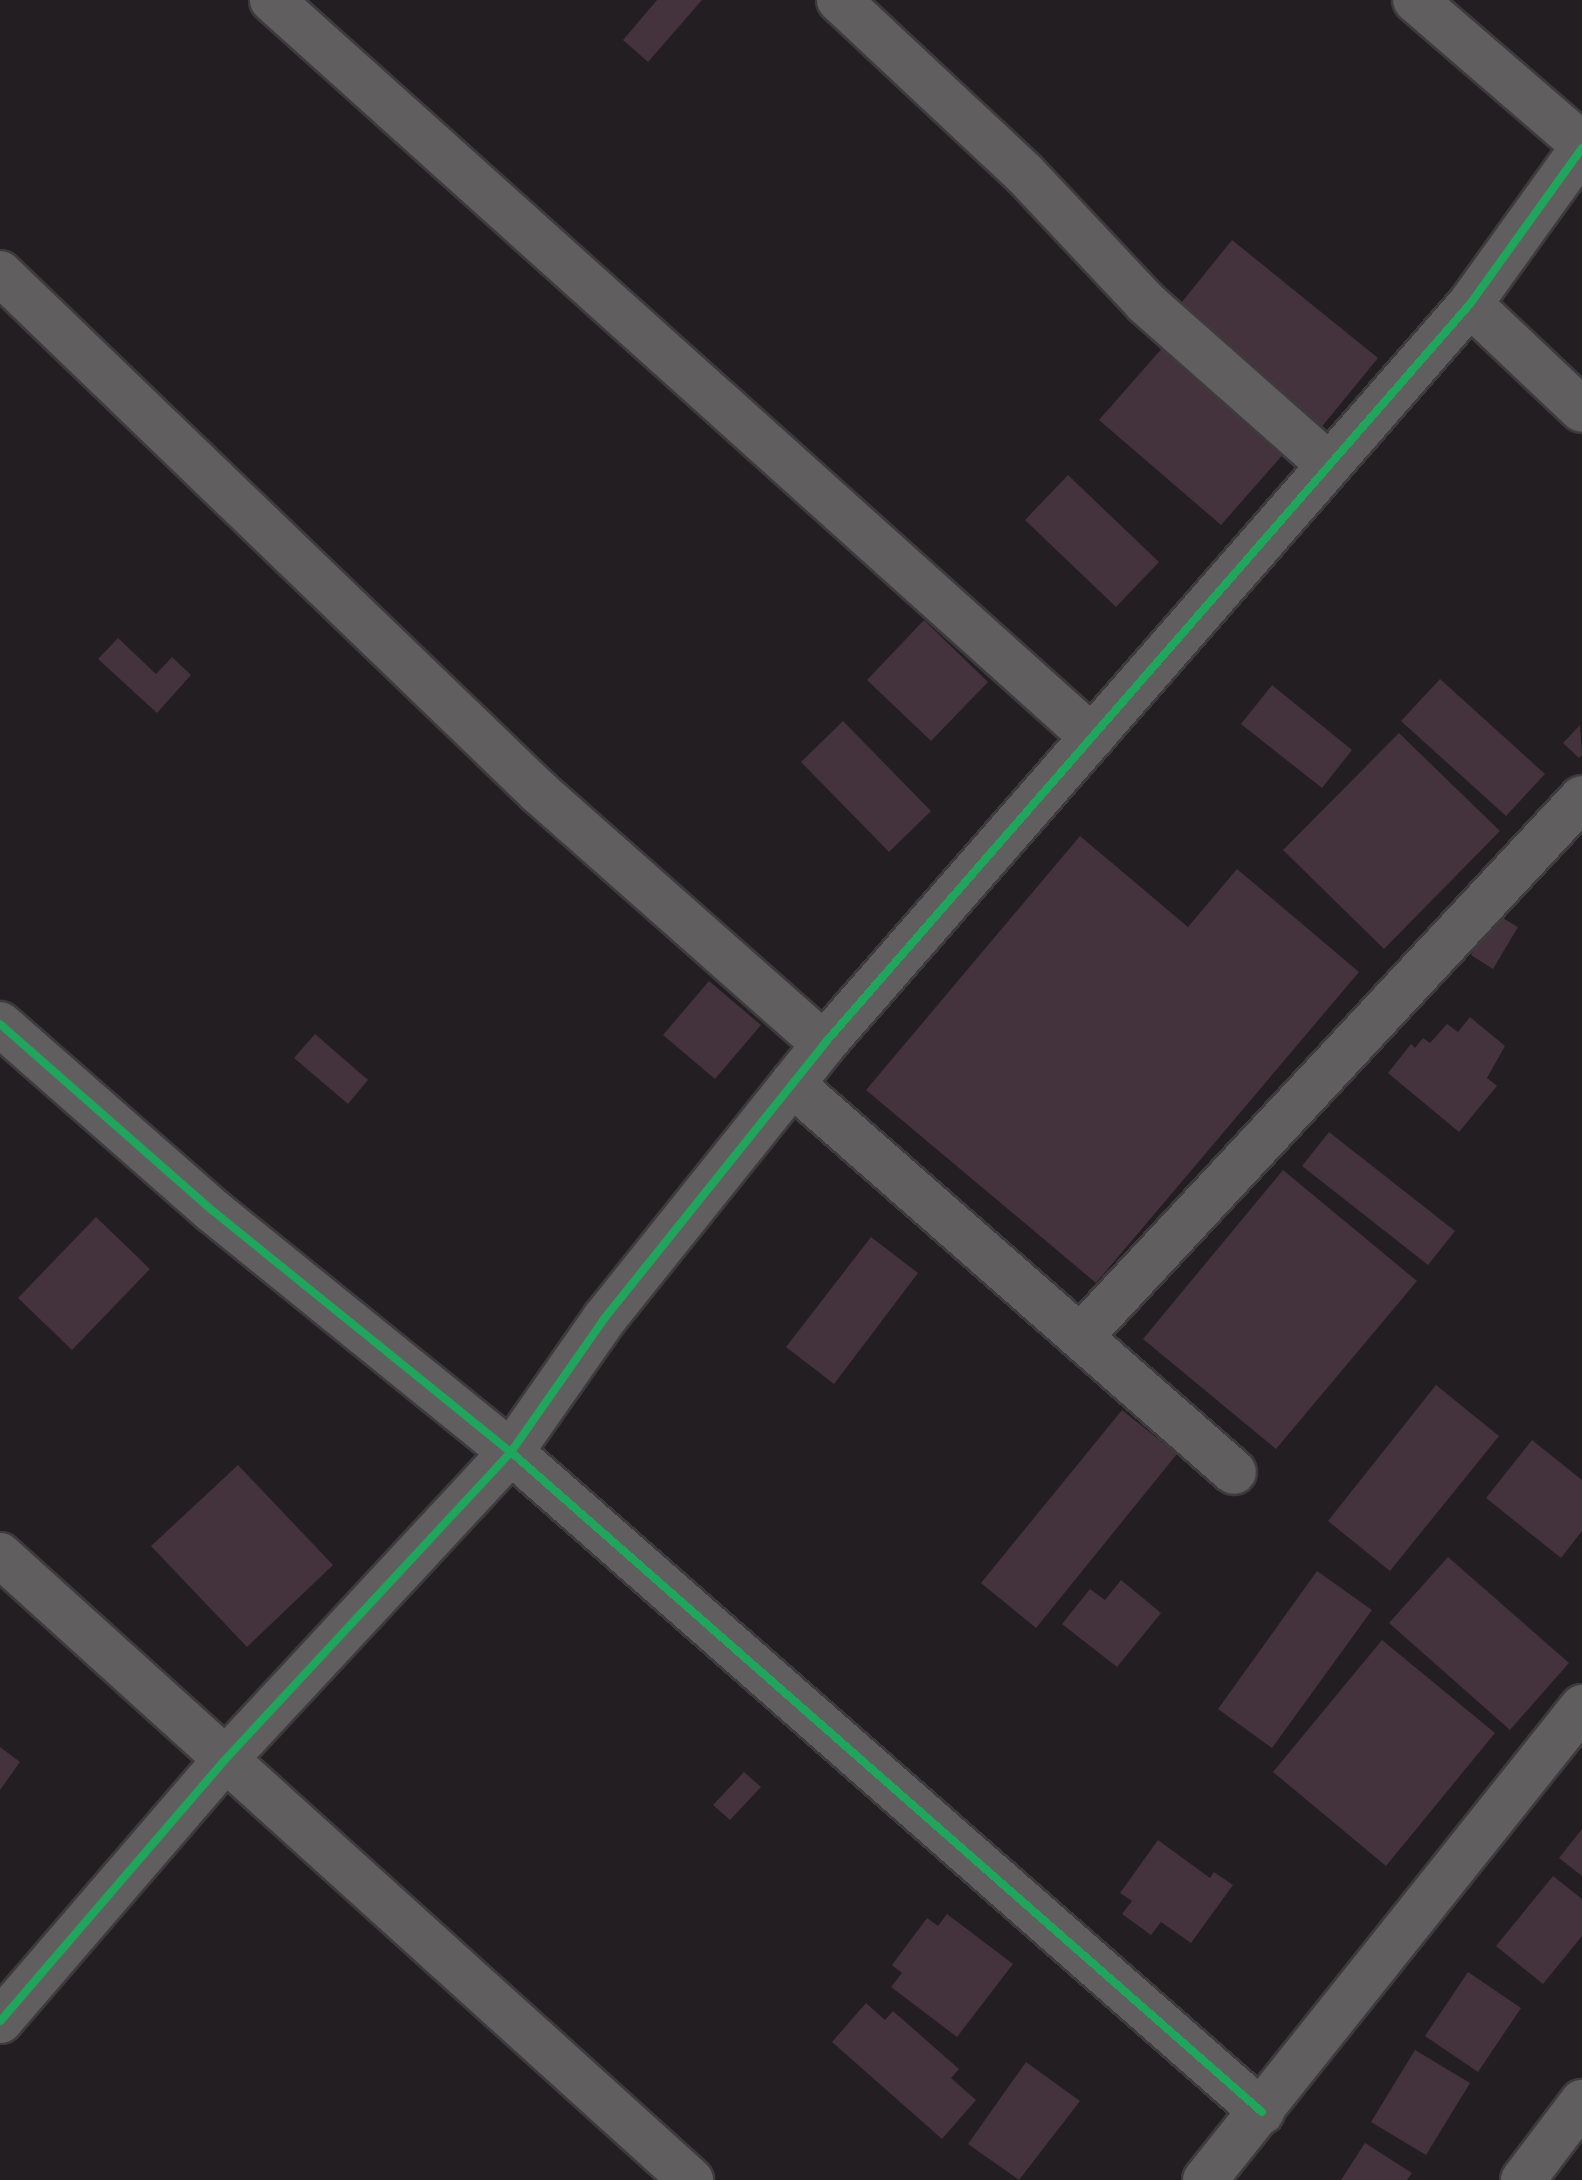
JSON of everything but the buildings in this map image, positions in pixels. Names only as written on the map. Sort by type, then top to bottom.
[{"type":"street","points":[[272,0],[1092,737]]},
{"type":"street","points":[[839,0],[1024,173],[1146,303],[1329,465]]},
{"type":"street","points":[[0,2021],[224,1761],[511,1452],[604,1319],[824,1044],[1470,304],[1582,146],[1415,0]]},
{"type":"street","points":[[0,273],[539,792],[824,1044]]},
{"type":"street","points":[[1470,304],[1582,410]]},
{"type":"street","points":[[1081,1336],[1582,798]]},
{"type":"street","points":[[0,1024],[213,1211],[511,1452],[1262,2112]]},
{"type":"street","points":[[792,1084],[1234,1472]]},
{"type":"street","points":[[0,1555],[224,1761],[691,2180]]},
{"type":"street","points":[[1205,2180],[1582,1707]]},
{"type":"street","points":[[1525,2179],[1582,2102]]},
{"type":"cycle path","points":[[1262,2112],[511,1452],[604,1319],[824,1044],[1470,304],[1582,148]]},
{"type":"cycle path","points":[[0,1024],[213,1211],[511,1452],[224,1761],[0,2021]]}]
